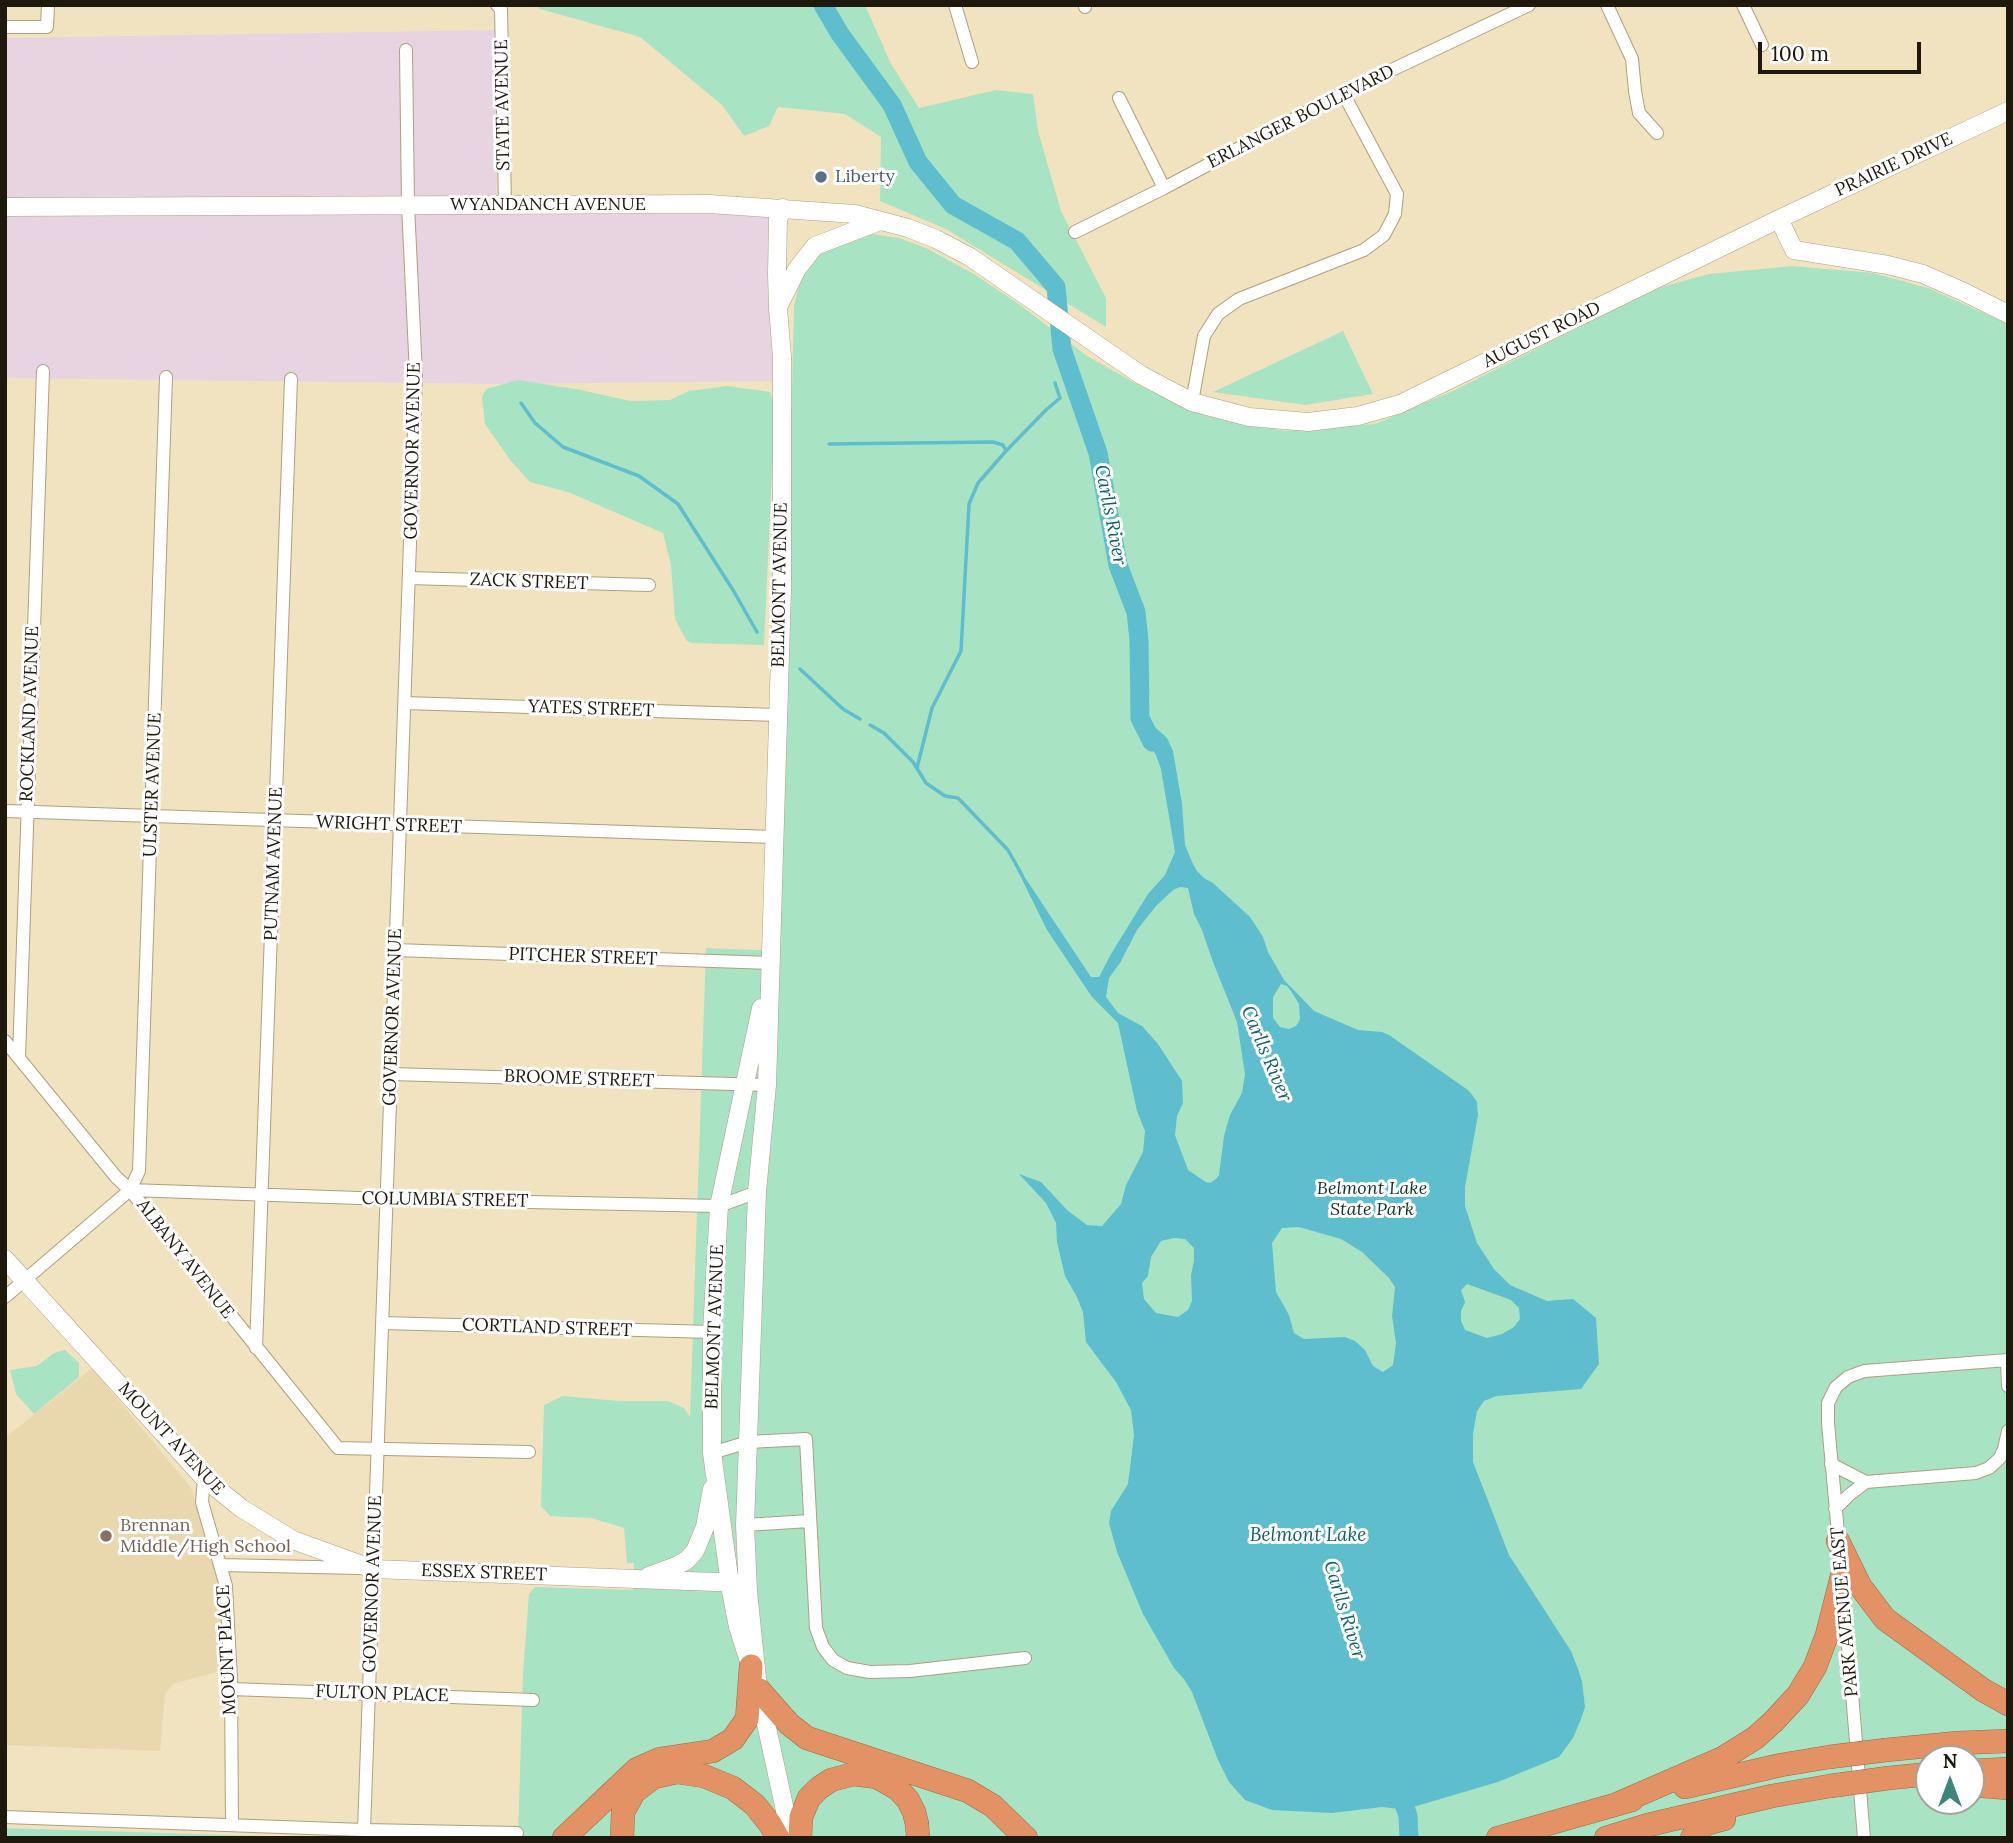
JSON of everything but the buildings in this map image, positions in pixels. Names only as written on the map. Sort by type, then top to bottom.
[{"type":"highway","points":[[1838,1541],[1860,1586],[1885,1619],[1971,1681],[2008,1704]]},
{"type":"highway","points":[[1617,1804],[1723,1758],[1755,1738],[1773,1722],[1798,1695],[1815,1667],[1827,1635],[1842,1576]]},
{"type":"highway","points":[[564,1838],[636,1769],[660,1759],[713,1751],[733,1739],[747,1719],[751,1666]]},
{"type":"highway","points":[[759,1690],[789,1724],[807,1738],[968,1791],[993,1806],[1026,1838]]},
{"type":"highway","points":[[1498,1838],[1713,1780],[1829,1756],[1958,1743],[2008,1741]]},
{"type":"highway","points":[[1985,1770],[2008,1769]]},
{"type":"highway","points":[[622,1838],[623,1812],[634,1792],[654,1777],[677,1772],[704,1776],[733,1788],[757,1808],[778,1838]]},
{"type":"highway","points":[[800,1838],[801,1817],[809,1798],[831,1780],[854,1774],[877,1777],[892,1784],[908,1800],[914,1812],[918,1838]]},
{"type":"highway","points":[[1606,1838],[1648,1825],[1772,1796],[1915,1777]]},
{"type":"highway","points":[[1985,1786],[2008,1788]]},
{"type":"highway","points":[[1692,1838],[1706,1824],[1731,1817],[1772,1796]]},
{"type":"street","points":[[5,27],[47,27],[48,5]]},
{"type":"street","name":"STATE AVENUE","points":[[497,5],[501,9],[505,205]]},
{"type":"street","points":[[955,5],[971,61]]},
{"type":"street","name":"ERLANGER BOULEVARD","points":[[1075,232],[1343,93],[1530,5]]},
{"type":"street","points":[[1607,5],[1632,59],[1634,91],[1639,113],[1657,133]]},
{"type":"street","points":[[1743,5],[1762,45]]},
{"type":"street","name":"GOVERNOR AVENUE","points":[[364,1830],[416,375],[408,205],[406,50]]},
{"type":"street","points":[[1192,402],[1204,336],[1219,314],[1239,299],[1364,250],[1384,235],[1395,214],[1396,194],[1343,93]]},
{"type":"street","points":[[1119,98],[1164,188]]},
{"type":"street","name":"PRAIRIE DRIVE","points":[[1779,219],[2008,111]]},
{"type":"street","name":"WYANDANCH AVENUE","points":[[5,207],[709,204],[855,214],[908,228],[936,239],[970,257],[1062,321]]},
{"type":"street","name":"BELMONT AVENUE","points":[[759,1690],[738,1627],[739,1583],[746,1525],[757,1192],[766,1085],[771,963],[782,589],[782,357],[778,309],[778,219],[783,208]]},
{"type":"street","points":[[1779,219],[1794,250],[1888,265],[1923,274],[2007,312]]},
{"type":"street","name":"AUGUST ROAD","points":[[1062,321],[1141,375],[1192,402],[1250,418],[1308,422],[1358,415],[1400,404],[1779,219]]},
{"type":"street","points":[[778,309],[797,269],[815,246],[880,221]]},
{"type":"street","name":"ROCKLAND AVENUE","points":[[19,1057],[43,371]]},
{"type":"street","name":"ULSTER AVENUE","points":[[130,1191],[139,1171],[166,377]]},
{"type":"street","name":"PUTNAM AVENUE","points":[[256,1348],[291,379]]},
{"type":"street","name":"ZACK STREET","points":[[409,578],[649,585]]},
{"type":"street","name":"YATES STREET","points":[[405,703],[777,715]]},
{"type":"street","name":"WRIGHT STREET","points":[[5,811],[774,837]]},
{"type":"street","name":"PITCHER STREET","points":[[395,950],[771,963]]},
{"type":"street","name":"BELMONT AVENUE","points":[[771,963],[719,1206],[712,1332],[712,1453],[722,1528],[739,1583],[791,1838]]},
{"type":"street","name":"ALBANY AVENUE","points":[[5,1041],[338,1448],[378,1448]]},
{"type":"street","name":"BROOME STREET","points":[[391,1073],[766,1085]]},
{"type":"street","points":[[5,1297],[130,1191]]},
{"type":"street","name":"COLUMBIA STREET","points":[[130,1191],[719,1206],[757,1192]]},
{"type":"street","name":"MOUNT AVENUE","points":[[5,1259],[204,1478],[241,1508],[293,1540],[373,1569]]},
{"type":"street","name":"CORTLAND STREET","points":[[382,1323],[712,1332]]},
{"type":"street","points":[[2007,1360],[2008,1386]]},
{"type":"street","name":"PARK AVENUE EAST","points":[[1864,1838],[1828,1403],[1836,1388],[1848,1377],[1864,1371],[2007,1360]]},
{"type":"street","points":[[1831,1464],[1866,1482],[1947,1476],[1983,1470],[2000,1458],[2008,1431]]},
{"type":"street","points":[[712,1453],[748,1442],[806,1439],[816,1628],[823,1647],[833,1660],[847,1668],[870,1672],[910,1671],[1025,1658]]},
{"type":"street","points":[[378,1448],[529,1452]]},
{"type":"street","points":[[643,1579],[676,1566],[687,1560],[695,1551],[705,1527],[715,1475]]},
{"type":"street","name":"MOUNT PLACE","points":[[204,1478],[202,1502],[226,1586],[231,1689],[232,1825]]},
{"type":"street","points":[[1835,1509],[1866,1482]]},
{"type":"street","points":[[722,1528],[810,1521]]},
{"type":"street","name":"ESSEX STREET","points":[[220,1565],[739,1583]]},
{"type":"street","name":"FULTON PLACE","points":[[231,1689],[533,1700]]},
{"type":"street","points":[[5,1818],[517,1833]]},
{"type":"shaded area","points":[[501,30],[496,205],[783,208],[779,381],[504,384],[5,378],[5,38]]},
{"type":"shaded area","name":"Brennan Middle/High School","points":[[92,1368],[191,1488],[222,1585],[230,1668],[173,1684],[165,1694],[160,1751],[5,1745],[5,1438]]},
{"type":"green space","points":[[535,5],[865,5],[891,64],[919,108],[996,90],[1033,94],[1038,131],[1061,211],[1106,298],[1106,327],[946,229],[880,201],[881,137],[845,114],[778,107],[769,126],[744,136],[722,105],[640,37],[540,9]]},
{"type":"green space","name":"Belmont Lake State Park","points":[[872,234],[899,238],[926,248],[974,274],[1087,356],[1142,387],[1206,416],[1286,431],[1375,424],[1455,390],[1654,289],[1709,274],[1792,266],[1873,273],[1928,288],[2008,324],[2008,1838],[518,1838],[523,1673],[529,1594],[535,1587],[633,1590],[634,1563],[627,1563],[624,1528],[591,1518],[550,1516],[541,1506],[544,1405],[563,1396],[619,1401],[668,1401],[684,1408],[690,1417],[706,948],[778,951],[794,306],[802,272],[820,250],[849,236]]},
{"type":"green space","points":[[1343,331],[1373,394],[1305,405],[1213,392]]},
{"type":"green space","points":[[518,380],[631,401],[670,400],[689,391],[727,386],[770,392],[775,408],[764,645],[691,643],[686,640],[675,619],[671,565],[663,533],[568,492],[530,482],[511,461],[485,424],[482,397],[486,389]]},
{"type":"green space","points":[[65,1350],[79,1363],[79,1377],[34,1414],[16,1394],[10,1370],[37,1366],[54,1353]]},
{"type":"green space","points":[[5,1828],[325,1838],[5,1838]]},
{"type":"water","name":"Belmont Lake","points":[[1145,718],[1167,738],[1173,751],[1182,804],[1185,845],[1197,871],[1250,917],[1284,980],[1314,1011],[1358,1030],[1389,1035],[1468,1090],[1477,1102],[1478,1115],[1465,1187],[1465,1206],[1477,1243],[1494,1269],[1510,1285],[1547,1301],[1573,1299],[1596,1318],[1599,1364],[1581,1389],[1497,1396],[1484,1401],[1477,1411],[1473,1434],[1473,1462],[1509,1555],[1571,1651],[1578,1669],[1585,1707],[1581,1719],[1573,1738],[1559,1757],[1498,1782],[1413,1807],[1411,1815],[1404,1816],[1400,1809],[1382,1807],[1332,1813],[1272,1810],[1245,1800],[1229,1782],[1192,1692],[1174,1668],[1143,1614],[1117,1552],[1109,1523],[1111,1511],[1128,1484],[1134,1435],[1131,1410],[1116,1382],[1086,1342],[1083,1312],[1065,1276],[1057,1242],[1056,1223],[1046,1203],[1019,1174],[1041,1182],[1067,1210],[1087,1225],[1102,1226],[1121,1204],[1126,1185],[1143,1152],[1145,1131],[1137,1111],[1118,1023],[1092,997],[1047,930],[1010,855],[1091,977],[1099,977],[1148,894],[1165,875],[1175,852],[1161,769],[1135,719]],"holes":[[[1188,888],[1194,914],[1237,1022],[1245,1074],[1242,1093],[1230,1115],[1224,1136],[1219,1175],[1210,1183],[1188,1170],[1175,1135],[1177,1116],[1183,1103],[1182,1081],[1158,1044],[1142,1026],[1118,1013],[1106,997],[1109,978],[1137,930],[1173,890]],[[1281,984],[1291,991],[1299,1004],[1300,1020],[1296,1026],[1289,1029],[1280,1027],[1273,1018],[1273,997]],[[1299,1227],[1341,1239],[1362,1252],[1389,1278],[1395,1287],[1392,1316],[1396,1343],[1393,1365],[1383,1372],[1373,1366],[1365,1350],[1345,1337],[1304,1339],[1294,1333],[1289,1315],[1276,1292],[1272,1243],[1282,1228]],[[1185,1239],[1194,1248],[1192,1301],[1188,1310],[1178,1317],[1156,1313],[1144,1299],[1142,1283],[1148,1276],[1151,1257],[1161,1241]],[[1467,1284],[1511,1300],[1519,1308],[1520,1319],[1514,1327],[1502,1334],[1487,1338],[1465,1330],[1461,1321],[1465,1302],[1461,1290]]]},
{"type":"waterway","points":[[823,5],[840,34],[892,105],[918,162],[953,205],[1017,241],[1056,287],[1062,349],[1098,453],[1118,565],[1136,612],[1140,718],[1152,742]]},
{"type":"waterway","points":[[1006,451],[1060,398],[1055,383]]},
{"type":"waterway","points":[[521,403],[535,423],[563,447],[639,476],[678,504],[757,632]]},
{"type":"waterway","points":[[829,444],[993,442],[1003,445],[1006,451],[978,483],[969,504],[961,651],[932,708],[917,768]]},
{"type":"waterway","points":[[800,669],[843,709],[860,719]]},
{"type":"waterway","points":[[870,725],[884,733],[913,762],[926,783],[945,796],[958,798],[1008,850],[1022,875]]},
{"type":"waterway","name":"Carlls River","points":[[1400,1792],[1408,1816],[1409,1838]]},
{"type":"place","name":"Liberty","points":[[821,177]]},
{"type":"place","name":"Brennan Middle/High School","points":[[106,1536]]}]
